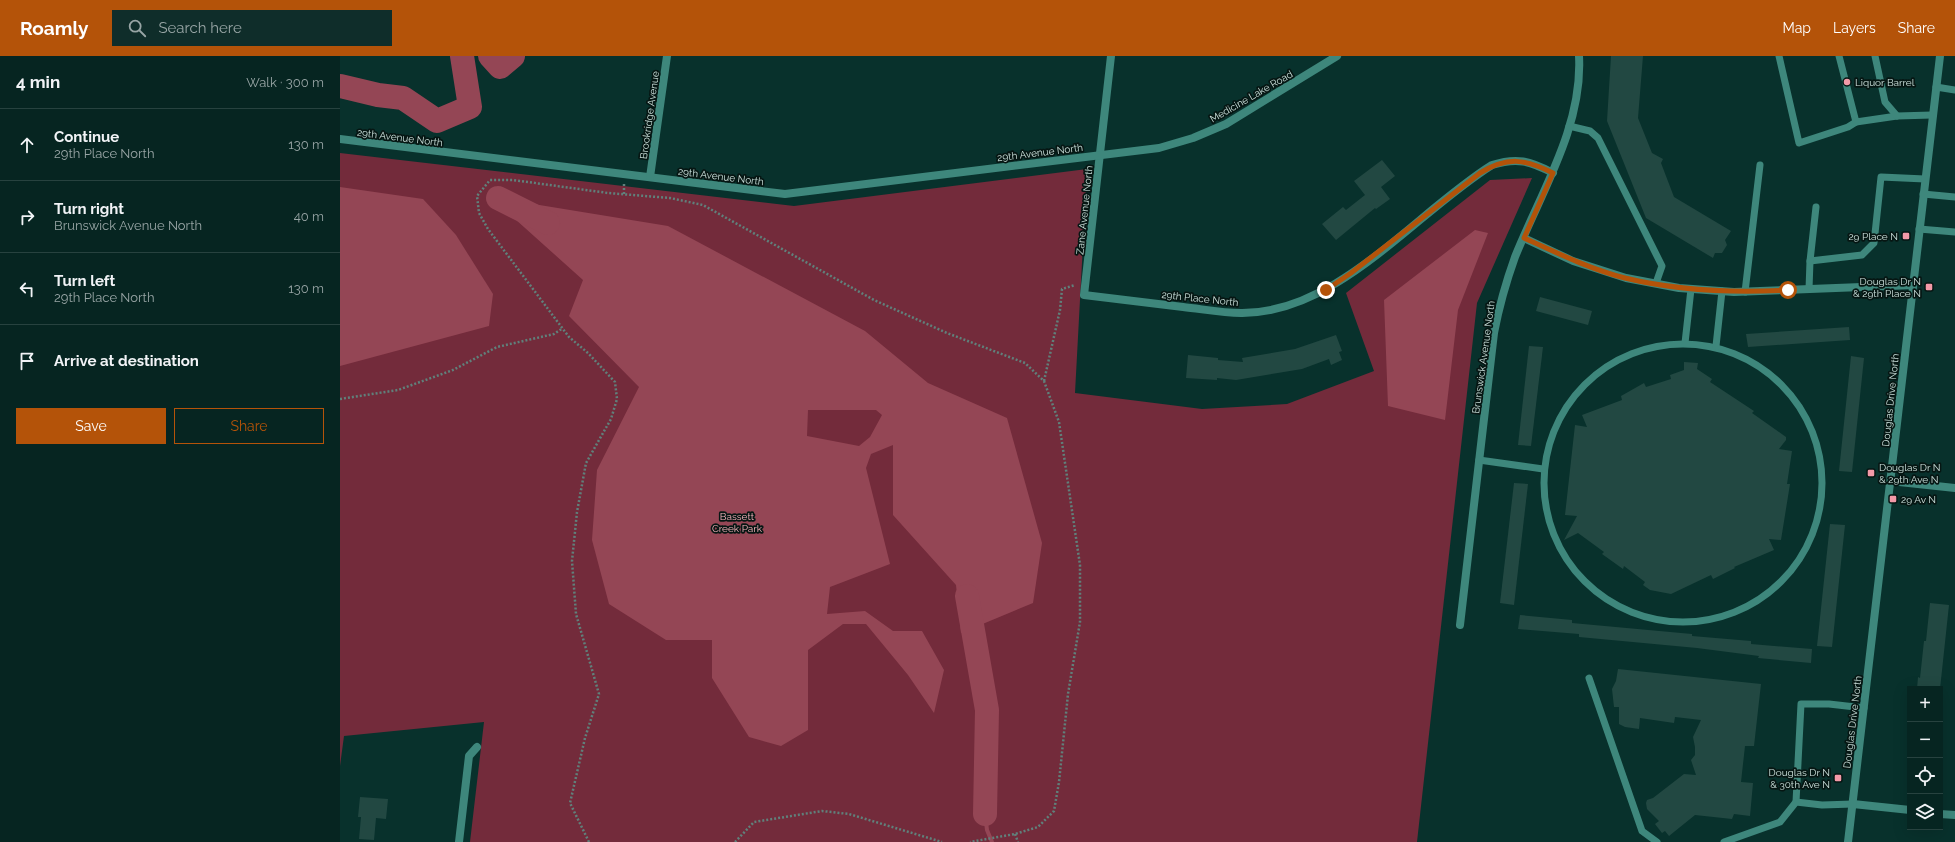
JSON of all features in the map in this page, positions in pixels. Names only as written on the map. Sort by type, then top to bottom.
[{"type":"street","name":"Brookridge Avenue","points":[[650,177],[667,56]]},
{"type":"street","name":"Zane Avenue North","points":[[1084,296],[1111,56]]},
{"type":"street","name":"Medicine Lake Road","points":[[1100,155],[1159,148],[1193,138],[1226,124],[1337,56]]},
{"type":"street","name":"Brunswick Avenue North","points":[[1460,625],[1494,333],[1502,294],[1524,238],[1553,173],[1569,126],[1575,100],[1579,56]]},
{"type":"street","name":"Douglas Drive North","points":[[1848,842],[1940,56]]},
{"type":"street","name":"29th Avenue North","points":[[340,139],[785,194],[1100,155]]},
{"type":"street","name":"29th Place North","points":[[1084,296],[1241,313],[1271,310],[1299,302],[1326,290],[1351,273],[1492,166],[1506,161],[1521,161],[1535,164],[1553,173]]},
{"type":"street","points":[[1524,238],[1573,261],[1626,278],[1690,289],[1745,292],[1913,285]]},
{"type":"street","points":[[1890,481],[1955,488]]},
{"type":"street","points":[[459,842],[469,756],[477,747]]},
{"type":"street","points":[[1853,804],[1907,810]]},
{"type":"street","points":[[1943,814],[1955,815]]},
{"type":"lane","points":[[1779,56],[1798,143],[1848,127],[1856,122],[1897,116],[1932,115]]},
{"type":"lane","points":[[1840,56],[1856,122]]},
{"type":"lane","points":[[1875,56],[1886,102],[1897,116]]},
{"type":"lane","points":[[1936,87],[1955,90]]},
{"type":"lane","points":[[1569,126],[1590,131],[1598,138],[1662,266],[1656,284]]},
{"type":"lane","points":[[1745,292],[1760,165]]},
{"type":"lane","points":[[1810,261],[1862,254],[1874,243],[1881,177],[1925,179]]},
{"type":"lane","points":[[1923,194],[1955,197]]},
{"type":"lane","points":[[1809,289],[1810,261],[1816,207]]},
{"type":"lane","points":[[1919,229],[1955,232]]},
{"type":"lane","points":[[1685,342],[1690,289]]},
{"type":"lane","points":[[1716,346],[1722,291]]},
{"type":"lane","points":[[1685,342],[1716,346],[1758,364],[1793,395],[1815,434],[1818,447],[1824,479],[1818,524],[1797,565],[1765,597],[1724,617],[1678,623],[1633,614],[1594,591],[1564,556],[1546,514],[1544,469],[1554,428],[1575,393],[1606,365],[1644,348],[1685,342]]},
{"type":"lane","points":[[1479,460],[1544,469]]},
{"type":"lane","points":[[1589,678],[1642,831],[1657,842]]},
{"type":"lane","points":[[1724,842],[1780,822],[1796,802],[1802,704],[1830,704],[1864,708]]},
{"type":"lane","points":[[1796,802],[1822,805],[1853,804]]},
{"type":"path","points":[[589,842],[570,803],[585,738],[599,694],[576,614],[572,561],[577,512],[586,463],[611,419],[617,399],[615,382],[607,372],[569,337],[488,229],[479,213],[477,196],[490,180],[513,180],[608,193],[670,198],[703,205],[874,300],[947,332],[1025,363],[1044,382],[1059,422],[1080,565],[1080,622],[1068,694],[1054,811],[1038,827],[1015,834],[970,842]]},
{"type":"path","points":[[1044,382],[1060,310],[1062,289],[1086,282]]},
{"type":"path","points":[[340,399],[398,390],[453,370],[497,347],[554,334],[563,328]]},
{"type":"path","points":[[735,842],[754,822],[822,811],[849,814],[942,842]]},
{"type":"path","points":[[1015,834],[1018,842]]},
{"type":"green space","name":"Bassett Creek Park","points":[[340,153],[794,206],[1087,169],[1075,393],[1202,409],[1287,404],[1374,371],[1346,293],[1490,180],[1532,178],[1477,303],[1417,842],[470,842],[484,722],[344,736],[340,766]]},
{"type":"shaded area","points":[[340,187],[423,199],[456,235],[493,294],[489,326],[340,366]]},
{"type":"shaded area","points":[[521,202],[668,226],[865,331],[928,383],[1007,418],[1042,543],[1033,603],[961,633],[956,585],[893,515],[893,445],[871,454],[866,468],[890,564],[830,587],[827,614],[865,611],[893,631],[922,631],[944,670],[934,713],[908,675],[866,624],[843,624],[808,650],[808,730],[781,746],[749,737],[712,678],[712,640],[666,640],[609,604],[592,540],[597,470],[639,387],[569,316],[583,280],[515,219]],"holes":[[[808,410],[876,410],[882,415],[870,437],[859,446],[807,436]]]},
{"type":"shaded area","points":[[1475,230],[1488,233],[1458,310],[1445,420],[1388,406],[1384,300]]},
{"type":"building","points":[[1611,56],[1643,56],[1638,118],[1652,153],[1663,159],[1661,163],[1674,197],[1731,231],[1725,240],[1727,245],[1722,253],[1715,253],[1713,258],[1646,218],[1607,121]]},
{"type":"building","points":[[1382,160],[1395,176],[1381,187],[1390,199],[1376,209],[1375,208],[1336,240],[1322,224],[1343,207],[1346,210],[1365,195],[1354,181]]},
{"type":"building","points":[[1540,297],[1592,311],[1588,325],[1536,311]]},
{"type":"building","points":[[1849,327],[1850,340],[1748,347],[1746,334]]},
{"type":"building","points":[[1336,335],[1342,351],[1339,352],[1342,360],[1331,365],[1329,359],[1302,369],[1236,380],[1217,378],[1217,380],[1186,378],[1188,355],[1243,362],[1242,358],[1295,349]]},
{"type":"building","points":[[1529,346],[1543,347],[1531,446],[1518,445]]},
{"type":"building","points":[[1851,356],[1864,358],[1852,472],[1839,471]]},
{"type":"building","points":[[1684,362],[1698,363],[1697,369],[1712,379],[1710,382],[1754,411],[1752,413],[1786,437],[1786,440],[1779,449],[1792,451],[1787,484],[1790,484],[1781,540],[1769,539],[1774,550],[1734,567],[1735,568],[1713,579],[1711,575],[1671,594],[1650,590],[1643,585],[1645,582],[1624,566],[1623,569],[1602,554],[1604,552],[1578,533],[1564,540],[1577,516],[1565,515],[1575,425],[1587,427],[1582,415],[1622,400],[1621,396],[1644,383],[1646,387],[1671,379],[1670,375],[1684,370]]},
{"type":"building","points":[[1514,483],[1528,484],[1514,605],[1500,603]]},
{"type":"building","points":[[1830,524],[1845,525],[1832,647],[1817,646]]},
{"type":"building","points":[[1930,603],[1949,605],[1940,686],[1917,686],[1918,677],[1920,678],[1924,641],[1926,641]]},
{"type":"building","points":[[1520,615],[1572,620],[1572,623],[1751,641],[1751,644],[1812,649],[1811,663],[1758,658],[1759,656],[1697,648],[1579,637],[1579,634],[1518,629]]},
{"type":"building","points":[[1618,669],[1761,684],[1754,746],[1745,746],[1741,782],[1753,783],[1750,816],[1734,814],[1732,819],[1695,815],[1669,836],[1665,831],[1662,833],[1655,824],[1659,821],[1647,809],[1647,800],[1653,798],[1684,774],[1696,775],[1691,760],[1695,755],[1693,737],[1701,720],[1675,717],[1674,723],[1640,718],[1639,729],[1625,727],[1619,724],[1619,707],[1614,707],[1612,689],[1616,681]]},
{"type":"building","points":[[360,797],[388,799],[386,819],[376,818],[374,840],[359,839],[361,817],[358,817]]},
{"type":"waterway","points":[[340,86],[378,95],[403,98],[437,121],[470,107],[462,56]]},
{"type":"waterway","points":[[490,56],[500,67],[513,56]]},
{"type":"waterway","points":[[498,198],[548,223]]},
{"type":"waterway","points":[[967,596],[987,710],[985,814]]},
{"type":"waterway","points":[[985,814],[987,830],[992,842]]},
{"type":"place","name":"Liquor Barrel","points":[[1847,82]]},
{"type":"place","name":"29 Place N","points":[[1906,236]]},
{"type":"place","name":"Douglas Dr N & 29th Place N","points":[[1929,287]]},
{"type":"place","name":"Douglas Dr N & 29th Ave N","points":[[1871,473]]},
{"type":"place","name":"29 Av N","points":[[1893,499]]},
{"type":"place","name":"Douglas Dr N & 30th Ave N","points":[[1838,778]]},
{"type":"route","points":[[1326,290],[1351,273],[1480,173],[1492,166],[1506,161],[1521,161],[1535,164],[1553,173],[1524,238],[1573,261],[1626,278],[1679,288],[1734,292],[1788,290]]}]
